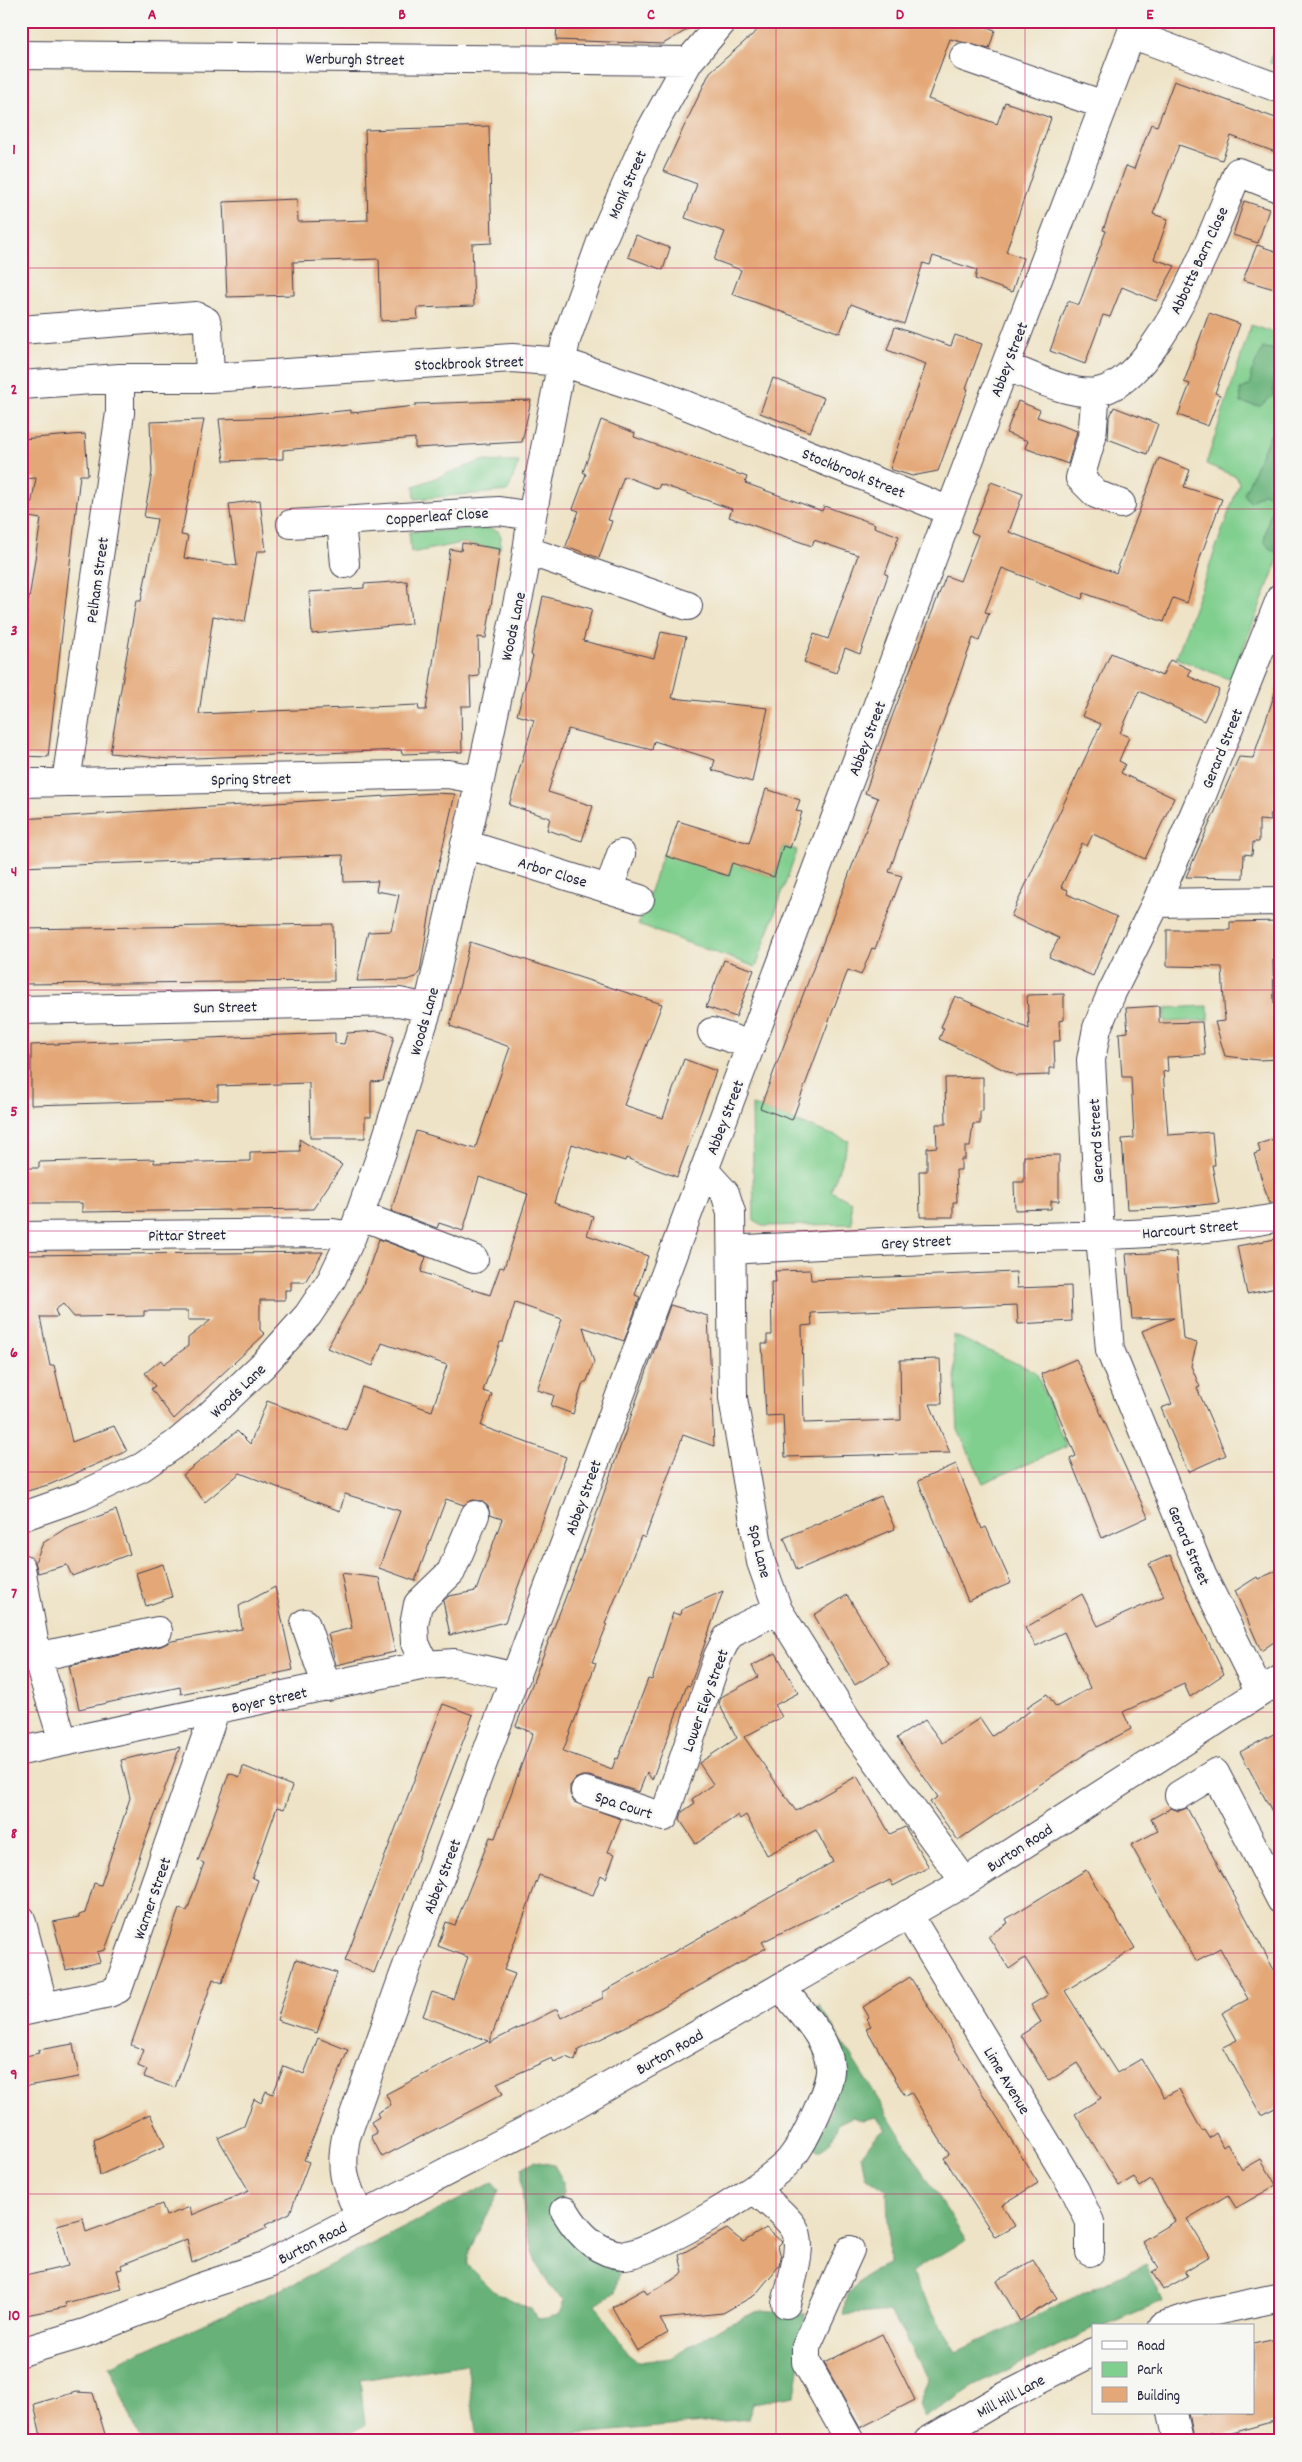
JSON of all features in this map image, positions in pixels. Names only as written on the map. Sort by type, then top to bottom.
[{"type":"street","name":"Monk Street","points":[[562,362],[566,340],[581,294],[631,172],[667,98],[689,62],[723,21]]},
{"type":"street","points":[[1134,27],[1281,89]]},
{"type":"street","name":"Abbey Street","points":[[360,2217],[344,2181],[342,2159],[346,2137],[403,1977],[950,511],[1134,27]]},
{"type":"street","name":"Werburgh Street","points":[[21,55],[689,62]]},
{"type":"street","points":[[964,57],[1104,105]]},
{"type":"street","name":"Abbotts Barn Close","points":[[1005,366],[1072,390],[1096,392],[1116,385],[1145,358],[1178,310],[1238,172],[1281,189]]},
{"type":"street","points":[[21,330],[196,316],[206,321],[208,327],[210,378]]},
{"type":"street","name":"Stockbrook Street","points":[[21,385],[120,378],[210,378],[512,358],[562,362],[658,394],[950,511]]},
{"type":"street","name":"Woods Lane","points":[[21,1517],[81,1496],[142,1467],[177,1443],[208,1417],[265,1362],[308,1315],[332,1279],[356,1226],[428,1008],[480,780],[528,551],[532,516],[562,362]]},
{"type":"street","name":"Pelham Street","points":[[66,782],[120,413],[120,378]]},
{"type":"street","points":[[1096,392],[1092,437],[1080,478],[1096,494],[1121,504]]},
{"type":"street","name":"Copperleaf Close","points":[[291,524],[499,511],[532,516]]},
{"type":"street","points":[[341,521],[345,564]]},
{"type":"street","points":[[528,551],[688,606]]},
{"type":"street","name":"Gerard Street","points":[[1270,1685],[1202,1575],[1117,1372],[1108,1333],[1100,1236],[1091,1079],[1093,1045],[1112,992],[1156,903],[1212,770],[1281,597]]},
{"type":"street","name":"Spring Street","points":[[21,783],[448,774],[480,780]]},
{"type":"street","name":"Arbor Close","points":[[465,844],[640,899]]},
{"type":"street","points":[[609,889],[621,854]]},
{"type":"street","points":[[1156,903],[1281,901]]},
{"type":"street","name":"Sun Street","points":[[21,1010],[399,1002],[428,1008]]},
{"type":"street","points":[[712,1032],[751,1045]]},
{"type":"street","name":"Spa Lane","points":[[704,1170],[725,1193],[731,1212],[733,1398],[761,1562],[778,1610],[848,1721],[965,1882]]},
{"type":"street","name":"Harcourt Street","points":[[1100,1236],[1237,1225],[1281,1217]]},
{"type":"street","name":"Pittar Street","points":[[21,1236],[333,1233],[356,1226],[474,1259]]},
{"type":"street","name":"Grey Street","points":[[732,1252],[746,1249],[910,1241],[1100,1236]]},
{"type":"street","points":[[425,1665],[415,1643],[414,1625],[418,1604],[451,1572],[474,1515]]},
{"type":"street","points":[[21,1568],[37,1657],[62,1741]]},
{"type":"street","name":"Lower Eley Street","points":[[664,1817],[718,1656],[727,1638],[736,1630],[778,1610]]},
{"type":"street","points":[[305,1622],[327,1686]]},
{"type":"street","points":[[37,1657],[158,1631]]},
{"type":"street","name":"Boyer Street","points":[[21,1751],[425,1665],[455,1663],[516,1677]]},
{"type":"street","name":"Burton Road","points":[[21,2352],[85,2333],[198,2288],[267,2265],[569,2108],[965,1882],[1270,1685]]},
{"type":"street","name":"Warner Street","points":[[33,2009],[109,1993],[118,1989],[215,1711]]},
{"type":"street","points":[[1179,1794],[1215,1774],[1281,1900]]},
{"type":"street","name":"Spa Court","points":[[585,1791],[664,1817]]},
{"type":"street","name":"Lime Avenue","points":[[908,1914],[1076,2190],[1090,2222],[1090,2252]]},
{"type":"street","points":[[21,1919],[33,2009]]},
{"type":"street","points":[[565,2211],[576,2230],[594,2245],[607,2252],[632,2255],[661,2242],[755,2190],[792,2158],[815,2118],[830,2068],[824,2044],[781,1987]]},
{"type":"street","points":[[755,2190],[793,2227],[798,2236],[798,2248],[786,2304]]},
{"type":"street","points":[[850,2250],[806,2346],[806,2362],[850,2441]]},
{"type":"street","points":[[1169,2324],[1196,2315],[1281,2298]]},
{"type":"street","name":"Mill Hill Lane","points":[[928,2441],[1000,2399],[1092,2353]]},
{"type":"street","points":[[1172,2414],[1178,2441]]},
{"type":"green space","points":[[1281,30],[1281,65],[1270,63]]},
{"type":"green space","points":[[1251,325],[1281,335],[1281,552],[1231,680],[1176,658],[1239,484],[1237,477],[1206,464]]},
{"type":"green space","points":[[1263,348],[1281,350],[1281,373],[1274,381],[1274,395],[1260,406],[1241,403],[1240,390],[1251,384],[1251,373]]},
{"type":"green space","points":[[1281,419],[1280,554],[1270,549],[1264,541],[1269,517],[1277,503],[1271,496],[1264,493],[1250,502],[1244,494],[1269,437]]},
{"type":"green space","points":[[481,461],[519,462],[508,491],[415,499],[414,486]]},
{"type":"green space","points":[[489,528],[498,531],[501,536],[500,549],[462,543],[411,553],[409,532]]},
{"type":"green space","points":[[783,846],[797,850],[756,967],[638,925],[663,854],[728,876],[734,857],[741,866],[774,877]]},
{"type":"green space","points":[[1208,1006],[1208,1020],[1165,1022],[1165,1008]]},
{"type":"green space","points":[[752,1105],[849,1141],[831,1191],[851,1202],[852,1224],[765,1226],[754,1221]]},
{"type":"green space","points":[[953,1335],[1036,1372],[1066,1447],[983,1483],[958,1430]]},
{"type":"green space","points":[[819,2005],[966,2240],[910,2273],[956,2352],[1146,2264],[1163,2301],[1107,2324],[1092,2324],[1092,2329],[974,2386],[923,2418],[918,2404],[927,2379],[891,2311],[843,2315],[847,2293],[873,2270],[889,2264],[887,2191],[865,2176],[861,2155],[878,2134],[886,2130],[877,2117],[862,2120],[852,2117],[839,2123],[831,2141],[820,2152],[814,2146],[832,2110],[809,2011]]},
{"type":"green space","points":[[534,2161],[554,2165],[563,2181],[563,2207],[622,2260],[615,2293],[595,2304],[629,2356],[638,2362],[671,2358],[727,2324],[761,2310],[805,2314],[803,2343],[795,2396],[753,2403],[748,2419],[499,2441],[477,2441],[467,2364],[360,2380],[365,2425],[336,2441],[141,2441],[109,2366],[295,2283],[494,2182],[499,2191],[470,2249],[467,2265],[493,2291],[531,2309],[537,2319],[547,2318],[560,2313],[565,2300],[552,2288],[542,2274],[534,2258],[525,2222],[522,2168]]},
{"type":"building","points":[[557,21],[702,21],[663,44],[556,40]]},
{"type":"building","points":[[768,21],[970,21],[995,30],[989,49],[950,39],[928,99],[997,124],[1005,102],[1051,118],[1006,252],[1023,258],[1012,292],[975,279],[977,270],[933,256],[930,265],[923,263],[904,324],[851,304],[840,333],[732,294],[741,270],[714,260],[725,232],[685,218],[697,184],[663,171],[710,72]]},
{"type":"building","points":[[1174,81],[1281,120],[1281,154],[1231,136],[1222,160],[1179,145],[1153,214],[1168,219],[1154,259],[1175,266],[1156,301],[1122,287],[1110,317],[1103,315],[1085,364],[1050,351],[1068,301],[1079,305],[1106,231],[1103,230],[1126,166],[1134,169],[1151,124],[1157,126]]},
{"type":"building","points":[[489,126],[492,243],[472,244],[474,306],[417,308],[418,319],[381,321],[379,259],[293,262],[294,295],[227,297],[223,202],[297,199],[298,222],[368,220],[365,130]]},
{"type":"building","points":[[1244,201],[1269,209],[1258,243],[1233,235]]},
{"type":"building","points":[[636,235],[670,248],[663,270],[628,257]]},
{"type":"building","points":[[1257,245],[1281,253],[1281,291],[1243,280]]},
{"type":"building","points":[[1209,313],[1240,324],[1215,393],[1220,395],[1208,426],[1178,415],[1190,384],[1184,382]]},
{"type":"building","points":[[895,327],[951,346],[955,335],[982,344],[966,388],[968,389],[938,471],[912,476],[890,469],[926,364],[887,350]]},
{"type":"building","points":[[773,378],[824,398],[810,432],[760,413]]},
{"type":"building","points":[[531,400],[522,442],[415,448],[415,438],[283,450],[283,459],[224,461],[219,419],[284,417],[351,410],[351,413],[415,406],[415,404]]},
{"type":"building","points":[[1018,401],[1040,410],[1037,417],[1077,431],[1068,464],[1025,448],[1028,441],[1006,433]]},
{"type":"building","points":[[1114,407],[1158,424],[1147,454],[1108,439],[1109,419]]},
{"type":"building","points":[[204,420],[181,535],[188,536],[184,558],[237,566],[229,504],[260,500],[266,551],[257,551],[245,622],[213,616],[199,714],[418,705],[419,710],[426,710],[450,549],[461,551],[462,543],[500,549],[486,638],[478,637],[479,676],[470,677],[471,706],[461,706],[462,752],[402,754],[401,750],[169,759],[110,753],[136,601],[141,601],[157,519],[144,517],[152,472],[150,422]]},
{"type":"building","points":[[601,420],[635,433],[634,437],[747,477],[745,483],[822,511],[824,506],[875,524],[874,527],[899,536],[885,574],[888,575],[860,654],[845,648],[836,673],[804,662],[814,634],[828,639],[858,555],[814,540],[812,546],[729,517],[732,509],[660,484],[658,489],[624,476],[608,520],[612,521],[599,558],[566,546],[579,511],[573,509],[586,474],[583,472]]},
{"type":"building","points":[[85,434],[88,475],[80,475],[48,757],[21,756],[21,653],[41,519],[29,517],[36,478],[21,479],[21,439]]},
{"type":"building","points":[[1159,458],[1190,470],[1184,487],[1222,499],[1201,555],[1187,603],[1173,598],[1164,622],[1084,593],[1082,599],[1002,568],[985,612],[989,613],[979,641],[973,638],[889,872],[902,876],[875,949],[872,948],[861,975],[848,970],[792,1120],[760,1108],[878,798],[865,793],[890,722],[946,576],[960,581],[978,535],[971,532],[991,482],[1023,494],[1009,532],[1116,573]]},
{"type":"building","points":[[407,581],[411,624],[312,634],[309,592],[364,588],[364,584]]},
{"type":"building","points":[[543,596],[592,609],[583,641],[654,658],[661,632],[686,637],[672,698],[768,708],[752,782],[712,770],[715,760],[654,741],[652,750],[568,729],[548,792],[593,806],[582,841],[547,830],[550,818],[509,805],[534,720],[517,715],[533,656],[531,655]]},
{"type":"building","points":[[1111,653],[1162,676],[1170,660],[1191,670],[1188,676],[1219,690],[1204,721],[1139,691],[1120,733],[1129,737],[1119,761],[1125,764],[1121,773],[1174,798],[1145,859],[1093,834],[1087,846],[1082,843],[1061,887],[1068,890],[1067,894],[1117,917],[1093,976],[1049,957],[1059,938],[1011,916],[1101,724],[1082,716]]},
{"type":"building","points":[[1277,687],[1281,688],[1281,778],[1276,778],[1274,814],[1270,814],[1271,821],[1259,820],[1259,842],[1253,842],[1252,855],[1244,854],[1243,878],[1186,877],[1239,757],[1253,758]]},
{"type":"building","points":[[766,789],[800,800],[796,811],[802,812],[790,848],[783,846],[774,877],[732,863],[728,876],[666,856],[678,821],[749,843]]},
{"type":"building","points":[[434,793],[455,794],[436,876],[420,971],[416,977],[406,980],[357,981],[368,932],[391,931],[399,895],[376,891],[378,881],[344,882],[343,855],[21,867],[21,819]]},
{"type":"building","points":[[1281,921],[1281,960],[1273,960],[1274,1003],[1281,1003],[1281,1059],[1258,1060],[1225,1056],[1215,1022],[1225,1021],[1222,967],[1167,966],[1167,930],[1230,930],[1230,922]]},
{"type":"building","points":[[333,924],[334,981],[21,984],[21,929]]},
{"type":"building","points":[[470,942],[662,1004],[624,1105],[663,1118],[684,1059],[716,1071],[677,1177],[626,1158],[625,1161],[572,1144],[554,1203],[593,1216],[587,1235],[648,1256],[635,1295],[640,1297],[624,1341],[583,1327],[594,1362],[587,1381],[583,1383],[573,1414],[551,1406],[554,1395],[537,1390],[562,1319],[515,1303],[503,1342],[500,1342],[483,1391],[492,1394],[481,1426],[566,1457],[505,1622],[450,1635],[443,1601],[449,1596],[476,1591],[502,1519],[490,1515],[488,1506],[481,1501],[473,1500],[464,1505],[446,1499],[415,1581],[379,1568],[400,1511],[345,1494],[340,1511],[240,1473],[205,1502],[183,1475],[237,1431],[250,1444],[267,1401],[346,1430],[362,1387],[432,1411],[447,1365],[382,1343],[373,1366],[327,1348],[362,1287],[379,1239],[426,1257],[421,1272],[490,1295],[500,1267],[504,1268],[528,1194],[479,1177],[463,1231],[439,1223],[437,1228],[391,1211],[416,1131],[475,1149],[510,1047],[450,1026]]},
{"type":"building","points":[[724,960],[754,970],[736,1017],[706,1007]]},
{"type":"building","points":[[1064,994],[1064,1020],[1059,1021],[1060,1041],[1054,1041],[1055,1068],[1049,1068],[1049,1075],[1017,1076],[939,1039],[944,1028],[941,1027],[955,996],[1029,1029],[1027,995]]},
{"type":"building","points":[[1159,1006],[1159,1023],[1202,1022],[1205,1055],[1167,1057],[1168,1071],[1163,1072],[1168,1135],[1212,1132],[1215,1165],[1212,1165],[1219,1203],[1172,1208],[1127,1209],[1122,1139],[1134,1138],[1131,1077],[1122,1077],[1119,1033],[1128,1032],[1126,1008]]},
{"type":"building","points":[[378,1031],[394,1036],[383,1081],[371,1082],[371,1117],[365,1117],[365,1138],[310,1138],[309,1083],[218,1086],[218,1100],[31,1105],[31,1045],[335,1033],[335,1043],[344,1044],[347,1033]]},
{"type":"building","points":[[983,1077],[983,1111],[980,1111],[980,1124],[973,1124],[970,1147],[965,1147],[965,1159],[961,1159],[961,1170],[956,1170],[957,1202],[953,1202],[953,1217],[920,1217],[919,1171],[927,1171],[927,1148],[937,1147],[936,1124],[946,1124],[945,1078]]},
{"type":"building","points":[[1281,1137],[1281,1202],[1269,1203],[1254,1154],[1260,1152],[1258,1144]]},
{"type":"building","points":[[299,1139],[342,1165],[313,1209],[82,1212],[82,1203],[21,1203],[21,1168],[39,1168],[39,1162],[154,1159],[154,1163],[250,1161],[250,1152],[300,1151]]},
{"type":"building","points":[[1059,1155],[1059,1201],[1051,1201],[1051,1209],[1015,1210],[1014,1182],[1024,1182],[1024,1156]]},
{"type":"building","points":[[1281,1238],[1281,1287],[1247,1294],[1237,1246]]},
{"type":"building","points":[[323,1252],[305,1282],[291,1282],[291,1290],[285,1290],[285,1300],[260,1300],[260,1330],[265,1334],[174,1419],[151,1389],[155,1386],[145,1373],[161,1360],[164,1364],[188,1346],[188,1338],[211,1320],[188,1320],[188,1311],[144,1311],[144,1316],[74,1317],[63,1304],[55,1310],[58,1317],[40,1317],[50,1366],[54,1365],[72,1442],[114,1426],[127,1451],[51,1484],[21,1493],[21,1255]]},
{"type":"building","points":[[1176,1252],[1183,1339],[1197,1343],[1191,1366],[1200,1387],[1197,1388],[1226,1455],[1188,1472],[1161,1408],[1172,1404],[1142,1331],[1174,1318],[1132,1319],[1126,1254]]},
{"type":"building","points":[[810,1270],[811,1280],[1016,1272],[1017,1288],[1071,1286],[1072,1321],[1018,1324],[1017,1305],[811,1313],[812,1325],[802,1326],[804,1423],[901,1420],[900,1360],[940,1359],[942,1404],[930,1404],[950,1453],[785,1457],[783,1415],[766,1416],[762,1344],[767,1344],[767,1335],[772,1335],[771,1282],[776,1282],[775,1271]]},
{"type":"building","points":[[670,1305],[708,1316],[714,1446],[683,1435],[645,1538],[641,1536],[605,1624],[607,1625],[592,1662],[596,1663],[563,1751],[612,1769],[616,1758],[618,1759],[648,1679],[652,1680],[673,1613],[680,1615],[681,1610],[723,1591],[690,1686],[687,1685],[652,1780],[647,1772],[639,1792],[589,1776],[575,1779],[570,1786],[570,1794],[574,1802],[621,1819],[608,1852],[615,1854],[606,1878],[601,1875],[593,1895],[539,1875],[504,1970],[515,1974],[489,2043],[557,2009],[561,2018],[603,1998],[603,1992],[833,1862],[816,1830],[767,1855],[746,1815],[740,1819],[738,1815],[696,1844],[680,1820],[682,1812],[695,1803],[692,1799],[713,1784],[699,1763],[737,1738],[719,1704],[721,1697],[758,1677],[752,1666],[776,1653],[798,1693],[775,1705],[782,1717],[744,1737],[796,1811],[857,1776],[890,1834],[905,1827],[929,1867],[893,1886],[890,1880],[762,1942],[766,1948],[635,2022],[578,2050],[575,2061],[566,2057],[554,2062],[552,2058],[497,2083],[503,2094],[382,2157],[371,2136],[377,2133],[371,2122],[379,2117],[377,2113],[391,2105],[386,2094],[488,2041],[423,2016],[432,1992],[453,1999],[468,1957],[438,1946],[446,1922],[455,1925],[490,1837],[495,1838],[533,1733],[516,1726],[586,1544]]},
{"type":"building","points":[[1076,1359],[1148,1517],[1102,1538],[1070,1459],[1076,1456],[1041,1374]]},
{"type":"building","points":[[956,1464],[982,1529],[986,1527],[1011,1583],[968,1601],[918,1481]]},
{"type":"building","points":[[881,1496],[895,1529],[797,1570],[784,1538]]},
{"type":"building","points":[[116,1510],[130,1554],[72,1576],[67,1565],[38,1573],[35,1562],[43,1543],[66,1528]]},
{"type":"building","points":[[1170,1555],[1196,1616],[1224,1674],[1190,1697],[1184,1684],[1123,1712],[1131,1729],[1091,1750],[958,1840],[930,1802],[938,1797],[897,1738],[925,1720],[942,1743],[980,1718],[992,1736],[1030,1711],[1027,1707],[1047,1694],[1056,1707],[1090,1688],[1064,1632],[1036,1646],[1025,1628],[1082,1594],[1098,1626],[1164,1596],[1149,1564]]},
{"type":"building","points":[[163,1564],[172,1597],[146,1606],[136,1573]]},
{"type":"building","points":[[1281,1569],[1281,1637],[1261,1651],[1235,1591],[1257,1577],[1258,1579]]},
{"type":"building","points":[[341,1573],[379,1578],[395,1652],[336,1665],[328,1634],[352,1628]]},
{"type":"building","points":[[275,1587],[293,1670],[181,1694],[180,1687],[79,1709],[69,1666],[161,1646],[172,1641],[242,1629],[239,1606]]},
{"type":"building","points":[[847,1595],[889,1664],[855,1685],[814,1615]]},
{"type":"building","points":[[443,1704],[473,1715],[374,1973],[345,1961]]},
{"type":"building","points":[[1281,1730],[1281,1828],[1240,1752]]},
{"type":"building","points":[[180,1747],[105,1950],[97,1952],[100,1962],[66,1970],[53,1922],[79,1917],[79,1915],[85,1913],[94,1883],[101,1885],[130,1798],[121,1760]]},
{"type":"building","points":[[243,1766],[292,1786],[284,1809],[277,1807],[252,1878],[258,1880],[222,1983],[213,1979],[175,2088],[144,2077],[147,2070],[138,2066],[144,2050],[131,2045],[179,1909],[187,1911],[204,1863],[198,1861],[229,1773],[240,1777]]},
{"type":"building","points":[[1171,1808],[1179,1811],[1187,1808],[1281,1983],[1281,2105],[1261,2115],[1223,2047],[1237,2040],[1222,2013],[1248,1999],[1220,1948],[1196,1961],[1131,1845],[1158,1831],[1151,1819]]},
{"type":"building","points":[[1086,1870],[1135,1948],[1065,1991],[1117,2073],[1141,2059],[1164,2097],[1179,2089],[1202,2131],[1204,2130],[1209,2138],[1216,2133],[1223,2147],[1227,2144],[1242,2170],[1261,2159],[1276,2185],[1236,2208],[1228,2195],[1187,2219],[1210,2256],[1185,2271],[1188,2276],[1163,2290],[1152,2272],[1159,2268],[1142,2241],[1175,2221],[1151,2180],[1140,2187],[1134,2177],[1119,2186],[1075,2114],[1101,2098],[1077,2063],[1049,2081],[1021,2035],[1041,2022],[1031,2005],[1048,1995],[1025,1958],[1009,1969],[988,1936],[1008,1923],[1006,1919]]},
{"type":"building","points":[[296,1959],[337,1973],[317,2033],[277,2020]]},
{"type":"building","points":[[910,1977],[1038,2183],[1002,2205],[1015,2226],[995,2237],[944,2158],[949,2154],[911,2092],[905,2096],[866,2028],[871,2026],[867,2019],[869,2017],[863,2007]]},
{"type":"building","points":[[318,2038],[348,2050],[304,2160],[309,2162],[290,2213],[265,2225],[267,2228],[192,2263],[187,2239],[121,2265],[122,2269],[117,2270],[122,2289],[65,2303],[66,2307],[21,2316],[21,2277],[68,2266],[57,2225],[83,2218],[86,2232],[162,2204],[166,2216],[190,2207],[192,2215],[249,2191],[218,2138],[244,2126],[254,2099],[261,2103],[266,2091],[273,2094],[284,2066],[304,2074]]},
{"type":"building","points":[[73,2044],[79,2077],[21,2087],[21,2057],[39,2053],[38,2050]]},
{"type":"building","points":[[150,2114],[165,2146],[100,2175],[94,2140]]},
{"type":"building","points":[[766,2228],[782,2242],[778,2246],[781,2257],[779,2266],[755,2295],[723,2313],[660,2319],[668,2333],[637,2351],[612,2307],[644,2289],[647,2294],[678,2277],[683,2273],[679,2255],[727,2229],[743,2242]]},
{"type":"building","points":[[1033,2260],[1057,2298],[1020,2321],[997,2281]]},
{"type":"building","points":[[882,2334],[915,2400],[860,2428],[824,2363]]},
{"type":"building","points":[[1281,2338],[1281,2412],[1274,2413],[1280,2413],[1281,2419],[1215,2438],[1213,2432],[1193,2439],[1188,2414],[1254,2414],[1254,2344]]},
{"type":"building","points":[[76,2392],[93,2393],[107,2441],[42,2441],[34,2404]]}]
